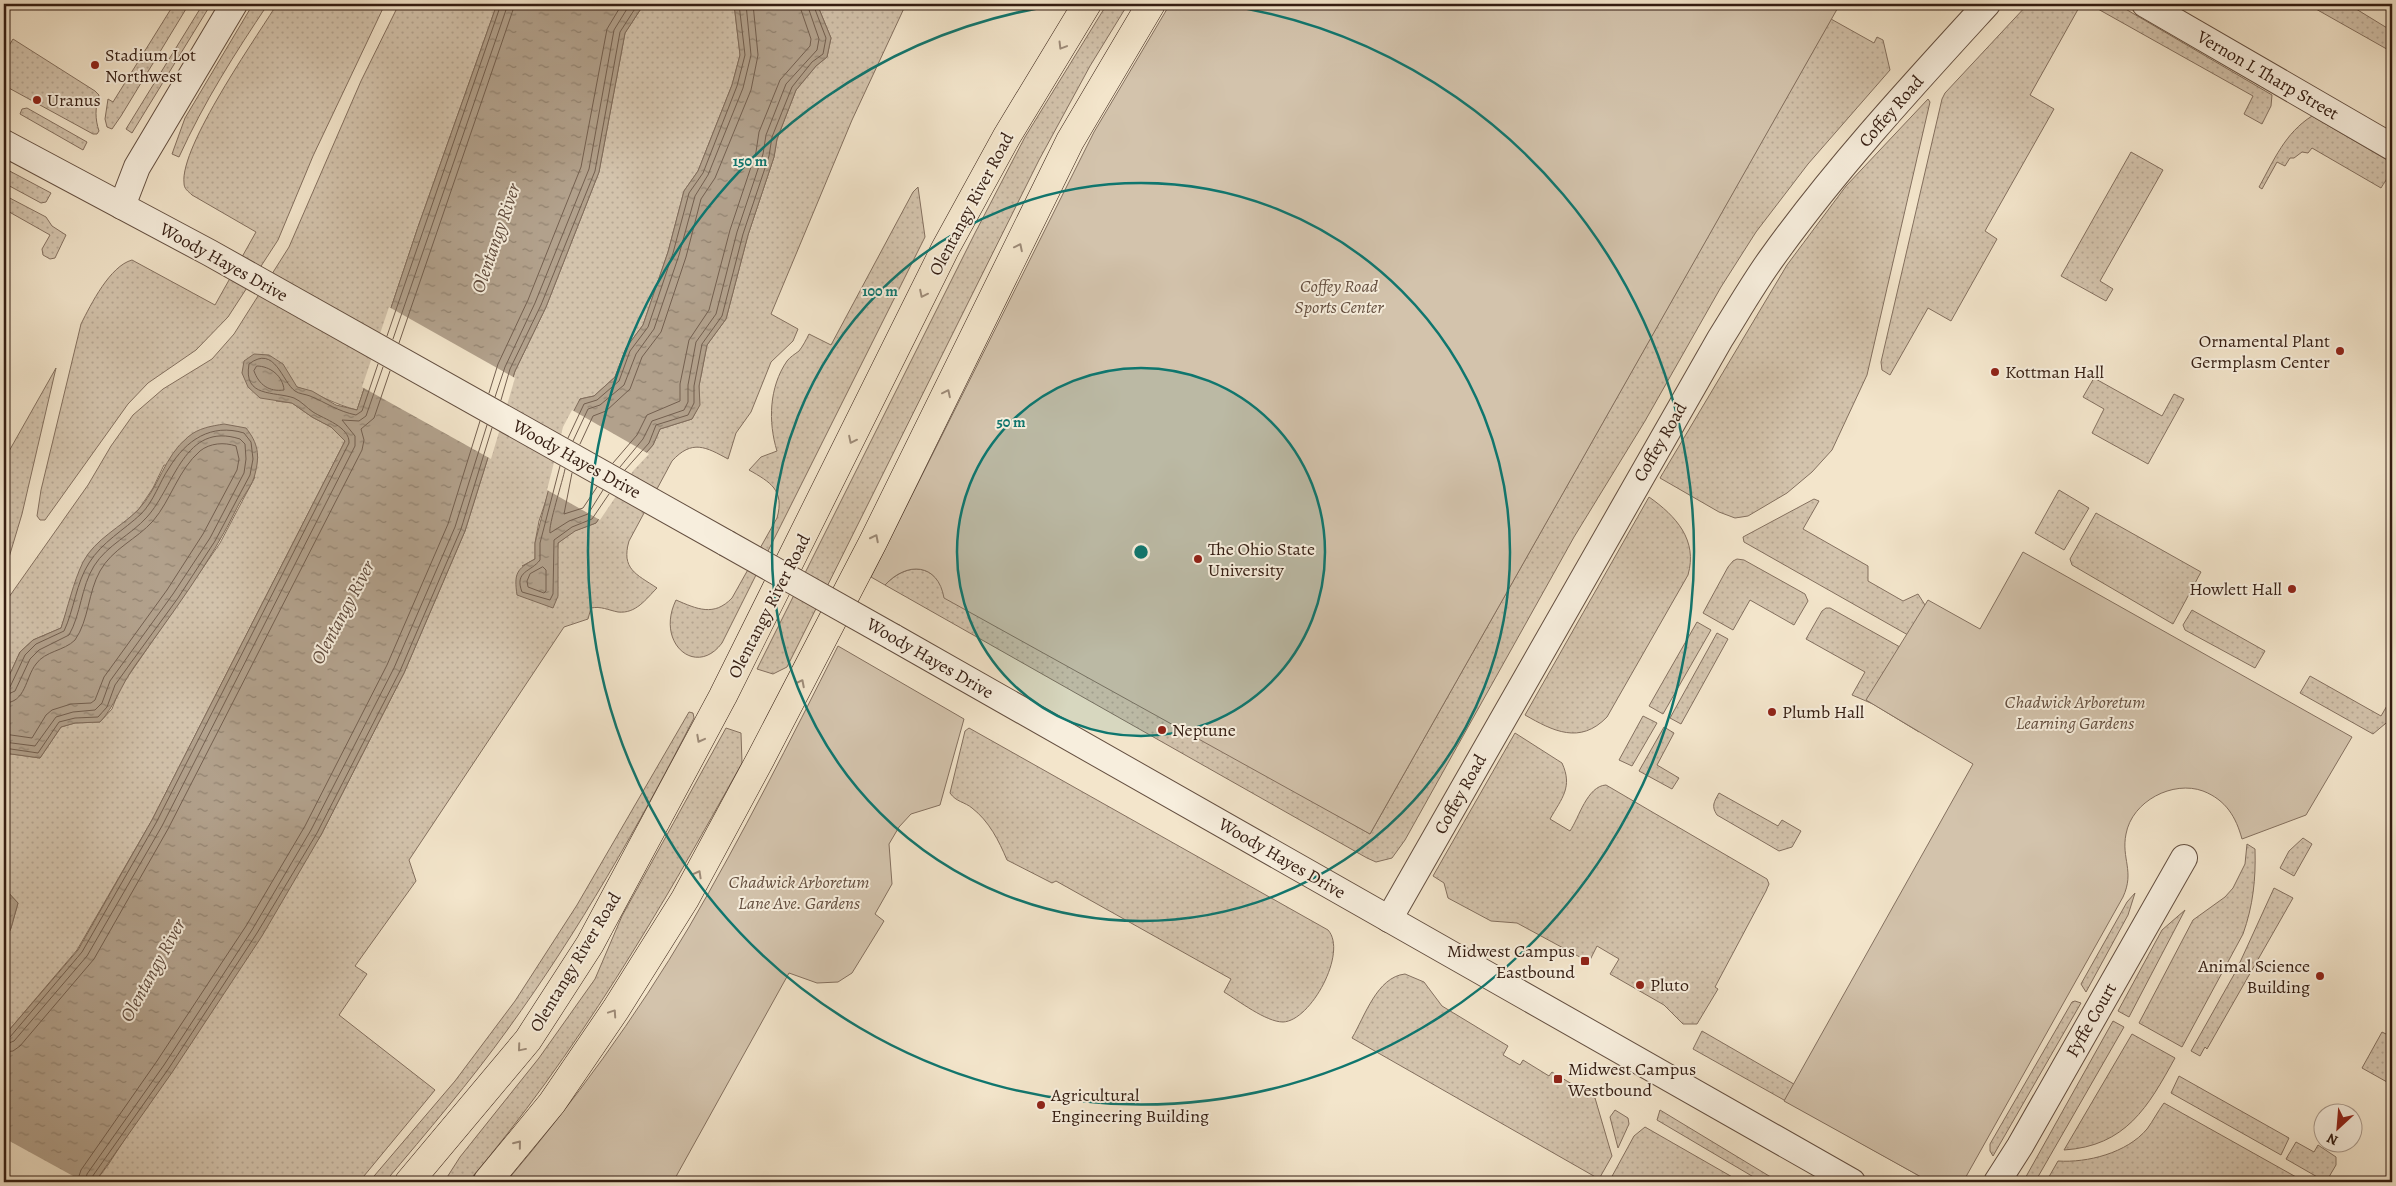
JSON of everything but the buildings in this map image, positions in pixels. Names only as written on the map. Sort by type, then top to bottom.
[{"type":"main road","name":"Olentangy River Road","points":[[410,1182],[528,1040],[590,944],[724,696],[945,249],[1007,136],[1087,4]]},
{"type":"main road","points":[[487,1182],[552,1102],[616,1009],[684,900],[761,758],[873,542],[1070,141],[1150,4]]},
{"type":"street","points":[[122,206],[138,167],[234,4]]},
{"type":"street","name":"Coffey Road","points":[[1389,919],[1720,339],[1771,260],[1830,182],[1894,105],[1987,4]]},
{"type":"street","name":"Vernon L Tharp Street","points":[[2145,4],[2392,146]]},
{"type":"street","name":"Woody Hayes Drive","points":[[4,143],[210,253],[726,543],[1852,1182]]},
{"type":"street","name":"Fyffe Court","points":[[1997,1182],[2020,1146],[2184,858]]},
{"type":"green space","points":[[174,4],[189,4],[121,116],[112,129],[107,127],[105,119],[108,99],[113,102]]},
{"type":"green space","points":[[203,4],[211,4],[132,133],[126,129]]},
{"type":"green space","points":[[253,4],[268,4],[220,78],[179,157],[172,154],[185,118]]},
{"type":"green space","points":[[277,4],[385,4],[313,156],[278,240],[228,317],[196,350],[148,383],[128,404],[45,520],[40,520],[37,516],[41,490],[81,324],[102,287],[116,270],[132,260],[215,305],[256,232],[192,195],[185,188],[184,183],[186,166],[206,119]]},
{"type":"green space","points":[[399,4],[497,4],[418,227],[357,410],[297,387],[276,401],[292,403],[331,427],[345,441],[152,820],[77,950],[4,1036],[4,943],[11,928],[18,903],[4,888],[4,753],[40,758],[61,727],[75,723],[100,722],[112,709],[120,688],[220,543],[255,477],[164,465],[153,488],[139,509],[84,561],[61,628],[33,640],[20,652],[4,687],[4,604],[88,485],[111,446],[133,415],[163,389],[212,359],[234,334],[289,247],[361,81]]},
{"type":"green space","points":[[644,4],[734,4],[740,55],[732,85],[698,171],[684,191],[668,252],[643,325],[626,348],[615,377],[594,396],[580,399],[539,521],[535,543],[535,559],[522,566],[557,557],[558,543],[574,531],[596,523],[631,470],[653,445],[660,429],[692,419],[699,405],[699,386],[707,345],[726,319],[748,235],[774,157],[777,139],[796,90],[816,66],[827,57],[831,38],[817,4],[906,4],[852,120],[771,314],[798,329],[793,341],[771,362],[751,412],[736,433],[728,459],[713,451],[699,447],[686,450],[672,461],[629,541],[627,550],[627,558],[632,570],[657,588],[640,605],[630,611],[618,612],[591,608],[588,619],[564,627],[409,860],[416,881],[355,966],[367,974],[339,1015],[435,1090],[359,1182],[169,1182],[155,1177],[146,1177],[123,1182],[95,1182],[108,1165],[321,835],[404,673],[465,531],[515,371],[546,307],[599,172],[625,33]]},
{"type":"green space","points":[[1107,4],[1128,4],[1090,66],[1039,160],[787,667],[773,674],[757,669],[1025,137]]},
{"type":"green space","name":"Coffey Road Sports Center","points":[[1170,4],[1840,4],[1370,834],[944,598],[941,586],[928,572],[912,569],[894,577],[885,585],[871,577],[1094,132]]},
{"type":"green space","points":[[2028,4],[2081,4],[2030,95],[2054,109],[1985,231],[1997,239],[1951,321],[1928,308],[1890,375],[1882,370],[1881,362],[1942,99],[1945,93]]},
{"type":"green space","points":[[2089,4],[2117,4],[2272,95],[2271,106],[2262,124],[2244,114],[2253,96]]},
{"type":"green space","points":[[2307,4],[2348,4],[2392,31],[2392,52]]},
{"type":"green space","points":[[1831,19],[1874,43],[1877,37],[1883,40],[1890,70],[1808,164],[1756,232],[1721,287],[1645,421],[1574,537],[1405,840],[1392,858],[1376,862],[1367,858],[885,585],[900,573],[916,569],[924,570],[938,580],[943,589],[1370,834]]},
{"type":"green space","points":[[13,39],[99,95],[96,109],[99,131],[97,134],[93,134],[7,87],[10,80],[4,76],[4,54]]},
{"type":"green space","points":[[1928,99],[1930,102],[1867,375],[1832,450],[1812,472],[1787,493],[1748,516],[1735,518],[1719,512],[1660,478],[1787,265],[1846,186]]},
{"type":"green space","points":[[27,108],[87,142],[83,150],[20,114],[22,109]]},
{"type":"green space","points":[[2312,116],[2387,160],[2390,171],[2381,188],[2312,148],[2308,153],[2302,152],[2294,158],[2290,158],[2285,166],[2277,162],[2262,189],[2259,187],[2287,139],[2294,130]]},
{"type":"green space","points":[[2131,152],[2163,170],[2100,281],[2113,289],[2106,301],[2061,276]]},
{"type":"green space","points":[[4,168],[51,193],[46,202],[41,203],[4,183]]},
{"type":"green space","points":[[918,187],[925,237],[722,643],[712,653],[701,657],[690,656],[681,651],[674,642],[671,630],[671,616],[676,600],[705,610],[719,608],[725,604],[732,598],[777,518],[779,500],[774,488],[749,470],[761,457],[777,451],[771,417],[774,393],[781,371],[788,360],[799,351],[809,334],[831,345],[913,192]]},
{"type":"green space","points":[[4,195],[46,217],[52,226],[66,235],[55,258],[50,259],[43,255],[42,249],[50,235],[4,209]]},
{"type":"green space","points":[[56,368],[22,514],[4,574],[4,460]]},
{"type":"green space","points":[[2094,378],[2162,416],[2174,394],[2184,399],[2148,464],[2092,433],[2104,409],[2083,397]]},
{"type":"green space","points":[[2059,490],[2089,508],[2064,550],[2035,533]]},
{"type":"green space","points":[[1649,497],[1676,521],[1687,540],[1690,551],[1688,575],[1607,717],[1597,726],[1577,733],[1556,730],[1546,726],[1525,715]]},
{"type":"green space","points":[[1814,499],[1819,501],[1803,529],[1868,566],[1868,581],[1903,601],[1918,594],[1932,616],[1915,639],[1744,542],[1743,537]]},
{"type":"green space","points":[[2096,513],[2201,572],[2173,624],[2072,565],[2070,559]]},
{"type":"green space","name":"Chadwick Arboretum Learning Gardens","points":[[2023,552],[2352,737],[2306,815],[2242,839],[2237,823],[2229,810],[2218,799],[2203,791],[2179,788],[2167,791],[2145,803],[2136,812],[2126,834],[2125,851],[2128,880],[2123,897],[1963,1182],[1938,1182],[1929,1177],[1923,1178],[1784,1101],[1973,764],[1866,700],[1928,600],[1980,629]]},
{"type":"green space","points":[[1737,559],[1744,560],[1805,594],[1808,601],[1794,625],[1750,600],[1733,630],[1703,613],[1728,567]]},
{"type":"green space","points":[[1830,608],[1952,676],[1919,732],[1873,704],[1852,695],[1865,672],[1806,639],[1822,611]]},
{"type":"green space","points":[[2192,610],[2265,651],[2255,668],[2185,630],[2183,625]]},
{"type":"green space","points":[[1697,622],[1711,630],[1663,714],[1649,706]]},
{"type":"green space","points":[[1717,633],[1728,639],[1681,724],[1670,718]]},
{"type":"green space","name":"Chadwick Arboretum Lane Ave. Gardens","points":[[838,646],[964,719],[940,805],[911,814],[899,827],[889,844],[892,884],[875,914],[884,921],[852,973],[838,982],[817,983],[789,973],[673,1182],[506,1182],[603,1059],[669,961],[747,823]]},
{"type":"green space","points":[[2310,676],[2381,716],[2388,704],[2392,706],[2392,718],[2373,734],[2300,693]]},
{"type":"green space","points":[[689,712],[693,713],[694,718],[630,838],[584,916],[534,992],[479,1068],[385,1182],[369,1182],[455,1081],[515,1001],[577,905]]},
{"type":"green space","points":[[1643,716],[1657,723],[1632,766],[1619,760]]},
{"type":"green space","points":[[1664,727],[1674,733],[1657,765],[1679,778],[1672,789],[1639,771]]},
{"type":"green space","points":[[726,728],[741,733],[742,763],[616,979],[545,1083],[468,1182],[444,1182],[460,1157],[539,1058],[595,979],[622,916]]},
{"type":"green space","points":[[969,728],[1328,930],[1333,940],[1333,954],[1324,984],[1315,998],[1294,1019],[1283,1022],[1269,1019],[1224,992],[1231,979],[1056,881],[1052,883],[1007,860],[997,839],[984,819],[950,793],[965,731]]},
{"type":"green space","points":[[1515,733],[1562,763],[1566,779],[1565,792],[1550,819],[1570,831],[1589,797],[1599,787],[1606,785],[1767,879],[1769,884],[1766,891],[1715,987],[1718,989],[1697,1024],[1683,1024],[1664,1005],[1610,974],[1619,959],[1597,946],[1589,962],[1517,923],[1491,921],[1448,898],[1444,883],[1433,876]]},
{"type":"green space","points":[[1719,793],[1778,826],[1782,820],[1801,831],[1792,847],[1779,851],[1717,815],[1714,804]]},
{"type":"green space","points":[[2303,838],[2312,844],[2294,876],[2280,868],[2289,851]]},
{"type":"green space","points":[[2247,844],[2255,849],[2255,860],[2253,892],[2243,934],[2182,1047],[2139,1023],[2193,920],[2225,897],[2233,888],[2245,864]]},
{"type":"green space","points":[[2274,888],[2293,898],[2207,1049],[2205,1047],[2200,1056],[2191,1051],[2236,971]]},
{"type":"green space","points":[[2135,893],[2128,915],[2086,992],[2081,984],[2127,902]]},
{"type":"green space","points":[[2185,910],[2129,1017],[2118,1011],[2162,930]]},
{"type":"green space","points":[[1405,974],[1424,982],[1442,1006],[1508,1046],[1503,1055],[1520,1065],[1523,1060],[1549,1076],[1552,1072],[1595,1098],[1612,1156],[1599,1179],[1352,1038],[1379,990],[1395,977]]},
{"type":"green space","points":[[2072,1002],[2081,1003],[1993,1156],[1990,1151],[1990,1144]]},
{"type":"green space","points":[[2113,1021],[2124,1027],[2035,1182],[2023,1182]]},
{"type":"green space","points":[[2392,1028],[2392,1073],[2387,1082],[2362,1068],[2382,1032],[2388,1035]]},
{"type":"green space","points":[[1702,1031],[1844,1113],[1929,1172],[1923,1178],[1693,1049]]},
{"type":"green space","points":[[2132,1034],[2175,1058],[2165,1076],[2144,1108],[2133,1121],[2119,1132],[2104,1141],[2085,1147],[2064,1150]]},
{"type":"green space","points":[[2179,1076],[2289,1138],[2281,1155],[2171,1093]]},
{"type":"green space","points":[[2164,1103],[2305,1182],[2046,1182],[2058,1161],[2094,1158],[2106,1155],[2129,1144],[2147,1129]]},
{"type":"green space","points":[[1615,1110],[1628,1118],[1629,1124],[1618,1148],[1610,1117]]},
{"type":"green space","points":[[1660,1110],[1779,1182],[1762,1182],[1657,1120]]},
{"type":"green space","points":[[1645,1127],[1741,1182],[1611,1182],[1610,1180],[1634,1136]]},
{"type":"green space","points":[[2296,1142],[2314,1152],[2314,1154],[2332,1154],[2336,1157],[2336,1165],[2326,1182],[2286,1159]]},
{"type":"water","name":"Olentangy River","points":[[497,4],[644,4],[625,33],[599,172],[546,307],[515,371],[465,531],[404,673],[321,835],[262,936],[173,1071],[95,1182],[4,1182],[4,1036],[78,950],[152,820],[345,441],[331,427],[292,403],[260,398],[248,387],[242,373],[244,361],[254,354],[269,355],[283,364],[297,387],[312,391],[336,405],[357,410],[418,227]]},
{"type":"water","points":[[734,4],[817,4],[831,38],[827,57],[816,66],[796,90],[777,139],[774,157],[748,235],[726,319],[707,345],[699,386],[700,405],[692,419],[660,429],[653,445],[631,470],[596,523],[575,531],[558,543],[558,596],[553,608],[517,595],[516,577],[520,569],[535,559],[535,543],[565,428],[580,399],[594,396],[615,377],[626,348],[643,325],[668,252],[684,191],[698,171],[732,85],[740,55]]},
{"type":"water","points":[[224,424],[246,428],[253,439],[258,455],[254,478],[203,568],[129,674],[110,709],[100,722],[75,723],[61,727],[40,758],[4,753],[4,687],[20,652],[33,640],[61,628],[76,578],[88,554],[101,540],[138,510],[151,492],[173,453],[180,445],[196,431]]},
{"type":"water","points":[[4,888],[18,903],[11,928],[4,943]]},
{"type":"pier","points":[[389,307],[515,378],[491,459],[362,387]]},
{"type":"pier","points":[[572,410],[649,454],[633,471],[600,520],[547,490],[563,427]]},
{"type":"pier","points":[[4,1138],[84,1182],[4,1182]]},
{"type":"place","name":"Stadium Lot Northwest","points":[[95,65]]},
{"type":"place","name":"Uranus","points":[[37,100]]},
{"type":"place","name":"Ornamental Plant Germplasm Center","points":[[2340,351]]},
{"type":"place","name":"Kottman Hall","points":[[1995,372]]},
{"type":"place","name":"The Ohio State University","points":[[1198,559]]},
{"type":"place","name":"Howlett Hall","points":[[2292,589]]},
{"type":"place","name":"Plumb Hall","points":[[1772,712]]},
{"type":"place","name":"Neptune","points":[[1162,730]]},
{"type":"place","name":"Midwest Campus Eastbound","points":[[1585,961]]},
{"type":"place","name":"Animal Science Building","points":[[2320,976]]},
{"type":"place","name":"Pluto","points":[[1640,985]]},
{"type":"place","name":"Midwest Campus Westbound","points":[[1558,1079]]},
{"type":"place","name":"Agricultural Engineering Building","points":[[1041,1105]]}]
